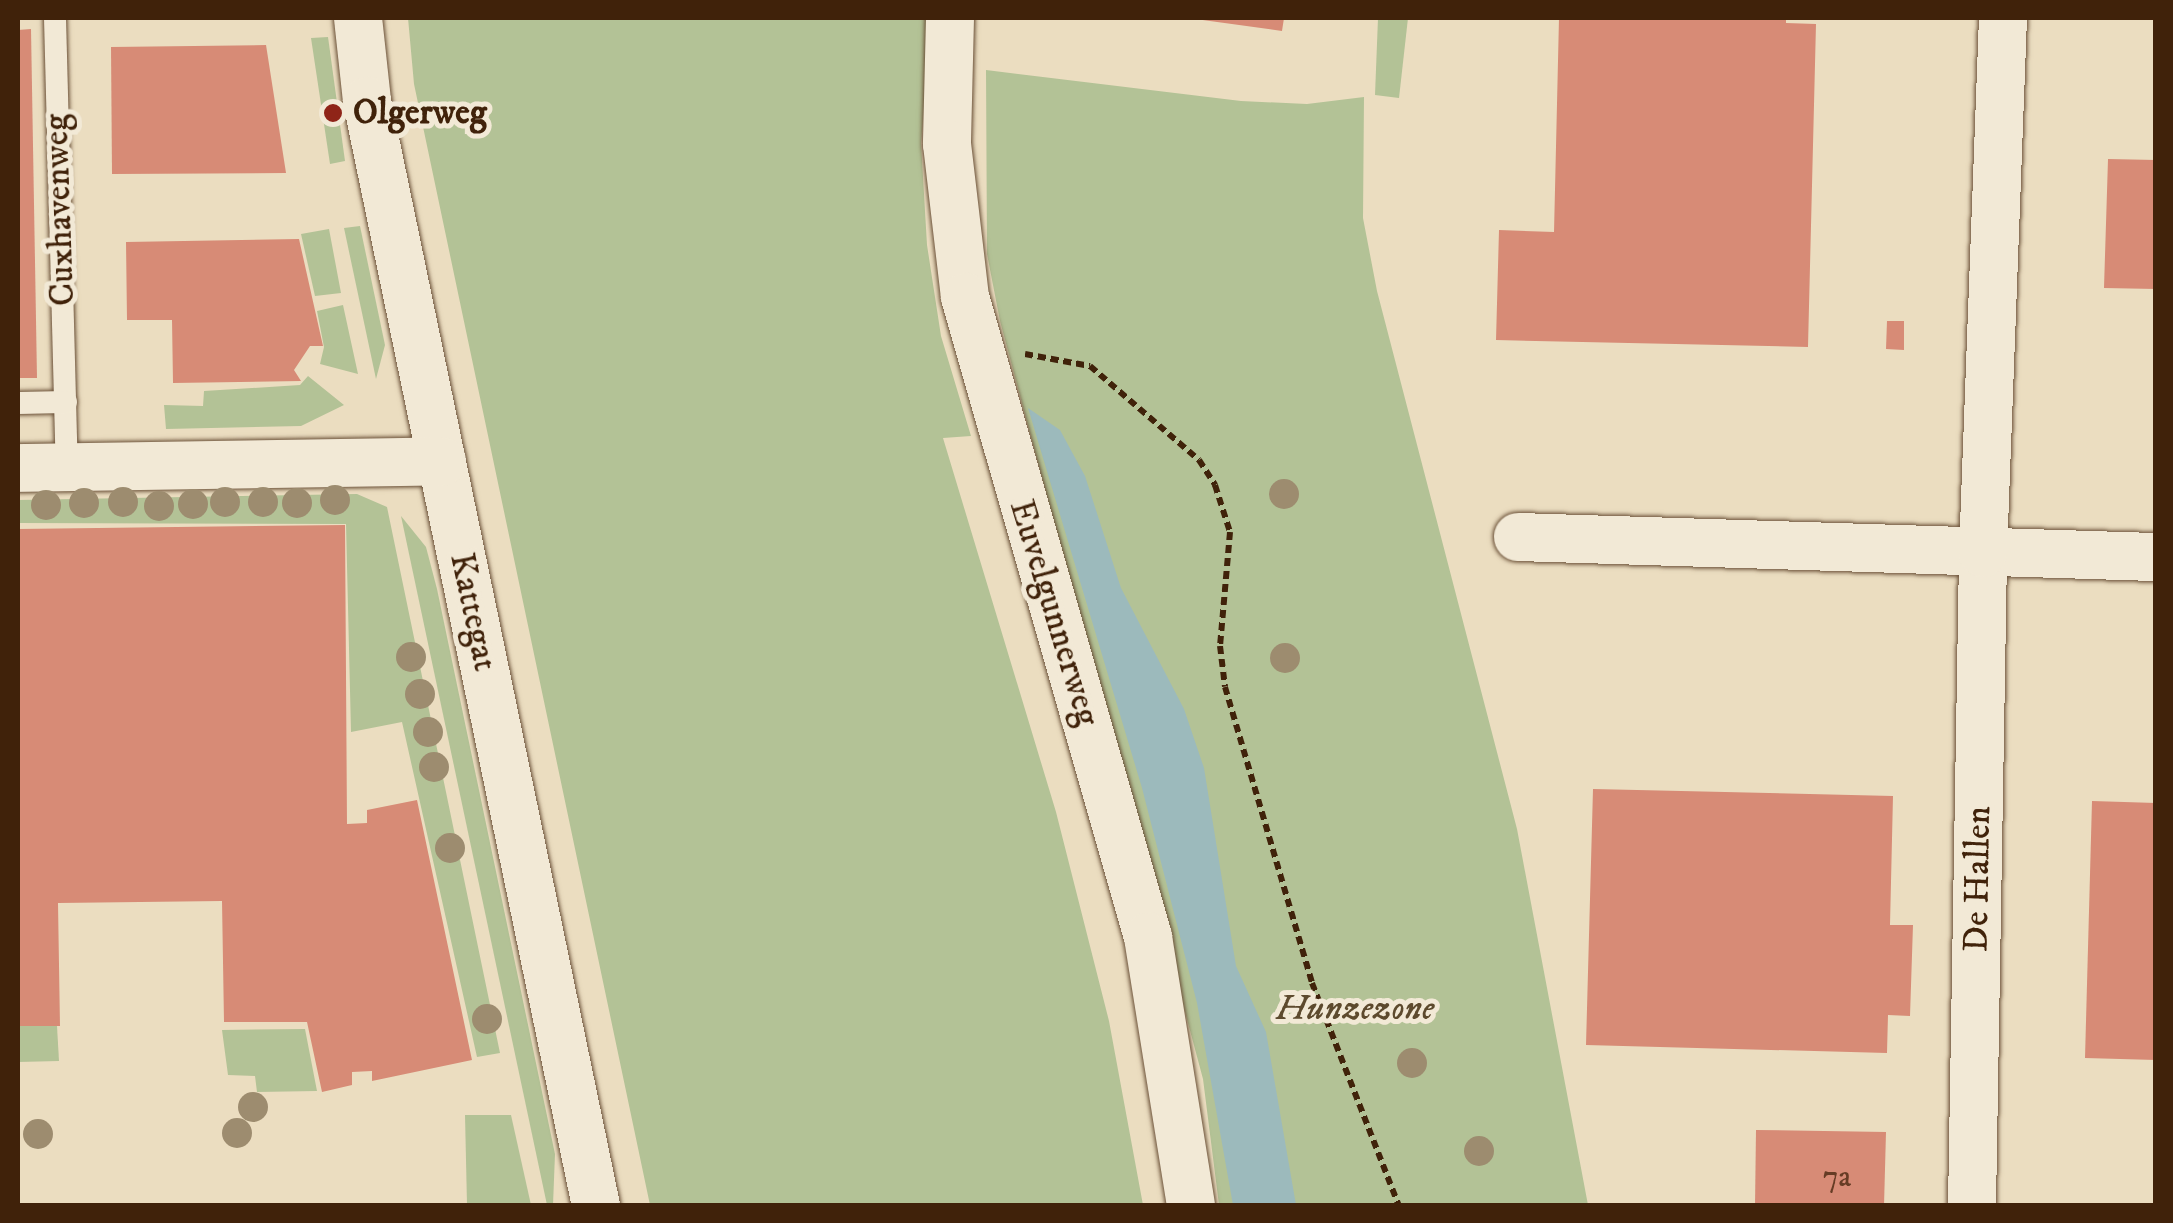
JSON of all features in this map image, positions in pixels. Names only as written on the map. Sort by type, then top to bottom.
[{"type":"street","name":"Kattegat","points":[[358,18],[367,102],[596,1206]]},
{"type":"street","name":"Euvelgunnerweg","points":[[950,18],[950,188],[965,297],[1148,937],[1191,1206]]},
{"type":"street","name":"De Hallen","points":[[1972,1206],[1983,553],[2003,18]]},
{"type":"street","points":[[18,468],[442,460]]},
{"type":"street","points":[[1518,537],[2156,557]]},
{"type":"lane","name":"Cuxhavenweg","points":[[55,18],[67,468]]},
{"type":"lane","points":[[18,403],[66,402]]},
{"type":"path","points":[[981,356],[1028,354],[1090,366],[1108,389],[1199,460],[1215,485],[1230,532],[1220,646],[1225,687],[1312,984],[1399,1206]]},
{"type":"green space","points":[[408,18],[932,18],[921,143],[927,245],[941,336],[971,436],[943,438],[1056,812],[1109,1021],[1143,1205],[650,1205],[414,84]]},
{"type":"green space","points":[[1378,18],[1408,18],[1399,98],[1375,95]]},
{"type":"green space","points":[[328,37],[345,161],[330,164],[311,38]]},
{"type":"green space","name":"Hunzezone","points":[[986,70],[1241,101],[1307,104],[1364,97],[1363,218],[1377,291],[1517,829],[1588,1205],[1219,1205],[1203,1079],[1000,321],[987,254]]},
{"type":"green space","points":[[360,226],[385,345],[376,379],[344,228]]},
{"type":"green space","points":[[329,229],[341,293],[315,296],[301,234]]},
{"type":"green space","points":[[343,305],[358,374],[320,364],[324,347],[317,311]]},
{"type":"green space","points":[[308,376],[344,405],[301,426],[166,429],[164,405],[203,406],[204,391],[300,385]]},
{"type":"green space","points":[[357,494],[387,507],[500,1053],[477,1057],[402,722],[351,732],[346,524],[18,523],[18,500]]},
{"type":"green space","points":[[401,516],[426,547],[437,589],[555,1154],[553,1205],[547,1205]]},
{"type":"green space","points":[[18,1026],[57,1026],[59,1061],[18,1062]]},
{"type":"green space","points":[[305,1029],[317,1091],[257,1092],[255,1076],[228,1075],[222,1030]]},
{"type":"green space","points":[[465,1115],[511,1115],[531,1205],[467,1205]]},
{"type":"water","points":[[1028,408],[1060,430],[1085,476],[1121,588],[1184,709],[1204,768],[1236,966],[1266,1032],[1296,1205],[1233,1205],[1197,1003],[1142,788]]},
{"type":"building","points":[[1188,18],[1284,18],[1282,31]]},
{"type":"building","points":[[1559,18],[1786,18],[1786,23],[1816,24],[1808,347],[1496,340],[1499,230],[1554,232]]},
{"type":"building","points":[[31,29],[37,378],[18,378],[18,30]]},
{"type":"building","points":[[266,45],[286,173],[112,174],[111,47]]},
{"type":"building","points":[[2108,159],[2156,160],[2156,289],[2104,288]]},
{"type":"building","points":[[299,239],[323,346],[310,346],[294,370],[301,381],[173,383],[172,320],[127,320],[126,242]]},
{"type":"building","points":[[1887,321],[1904,321],[1904,350],[1886,349]]},
{"type":"building","points":[[345,525],[347,824],[367,823],[367,810],[417,800],[472,1060],[372,1081],[372,1071],[352,1072],[352,1085],[322,1092],[307,1022],[224,1022],[222,901],[58,903],[60,1026],[18,1026],[18,529]]},
{"type":"building","points":[[1593,789],[1893,796],[1890,925],[1913,925],[1910,1016],[1888,1015],[1887,1053],[1586,1045]]},
{"type":"building","points":[[2092,801],[2156,803],[2156,1060],[2085,1058]]},
{"type":"building","points":[[1756,1130],[1886,1132],[1884,1206],[1755,1206]]},
{"type":"place","name":"Olgerweg","points":[[333,113]]}]
